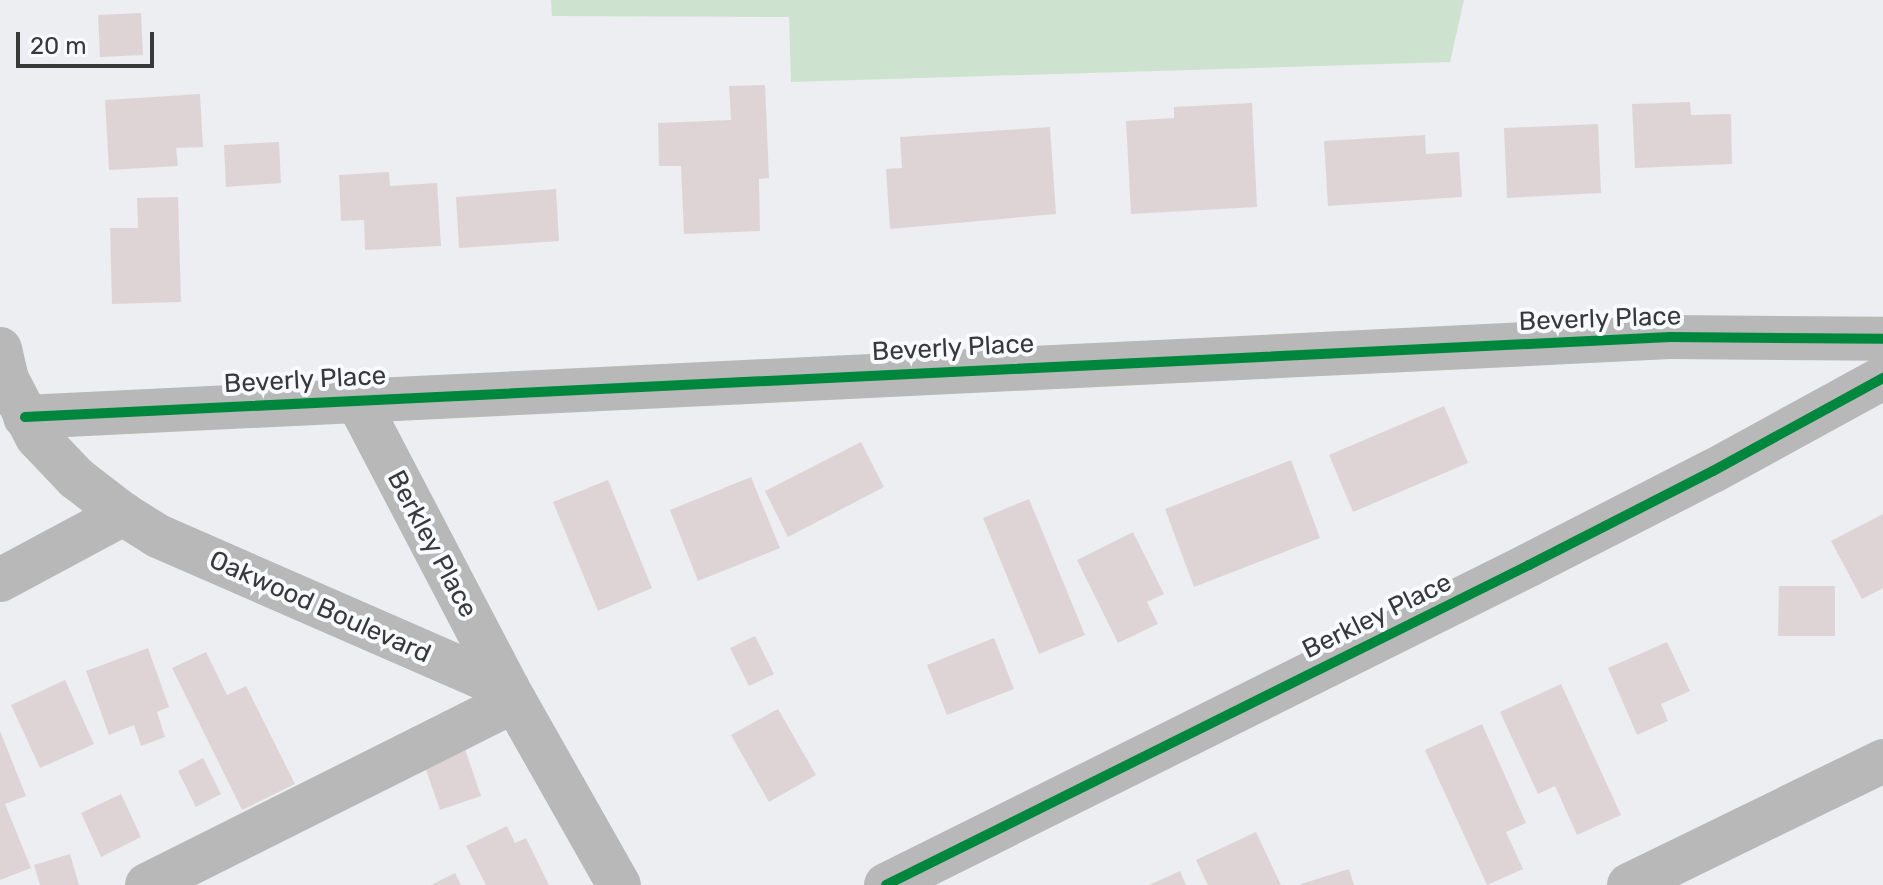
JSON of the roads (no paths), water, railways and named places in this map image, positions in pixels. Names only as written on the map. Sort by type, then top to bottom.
[{"type":"street","name":"Beverly Place","points":[[25,417],[1670,337],[1883,339]]},
{"type":"street","name":"Oakwood Boulevard","points":[[0,349],[7,379],[37,437],[76,478],[123,514],[158,536],[511,695]]},
{"type":"street","name":"Berkley Place","points":[[886,885],[1529,565],[1713,471],[1883,378]]},
{"type":"street","name":"Berkley Place","points":[[357,400],[511,695]]},
{"type":"street","points":[[0,580],[123,514]]},
{"type":"street","points":[[147,885],[511,695],[619,885]]},
{"type":"street","points":[[1629,885],[1883,761]]}]
